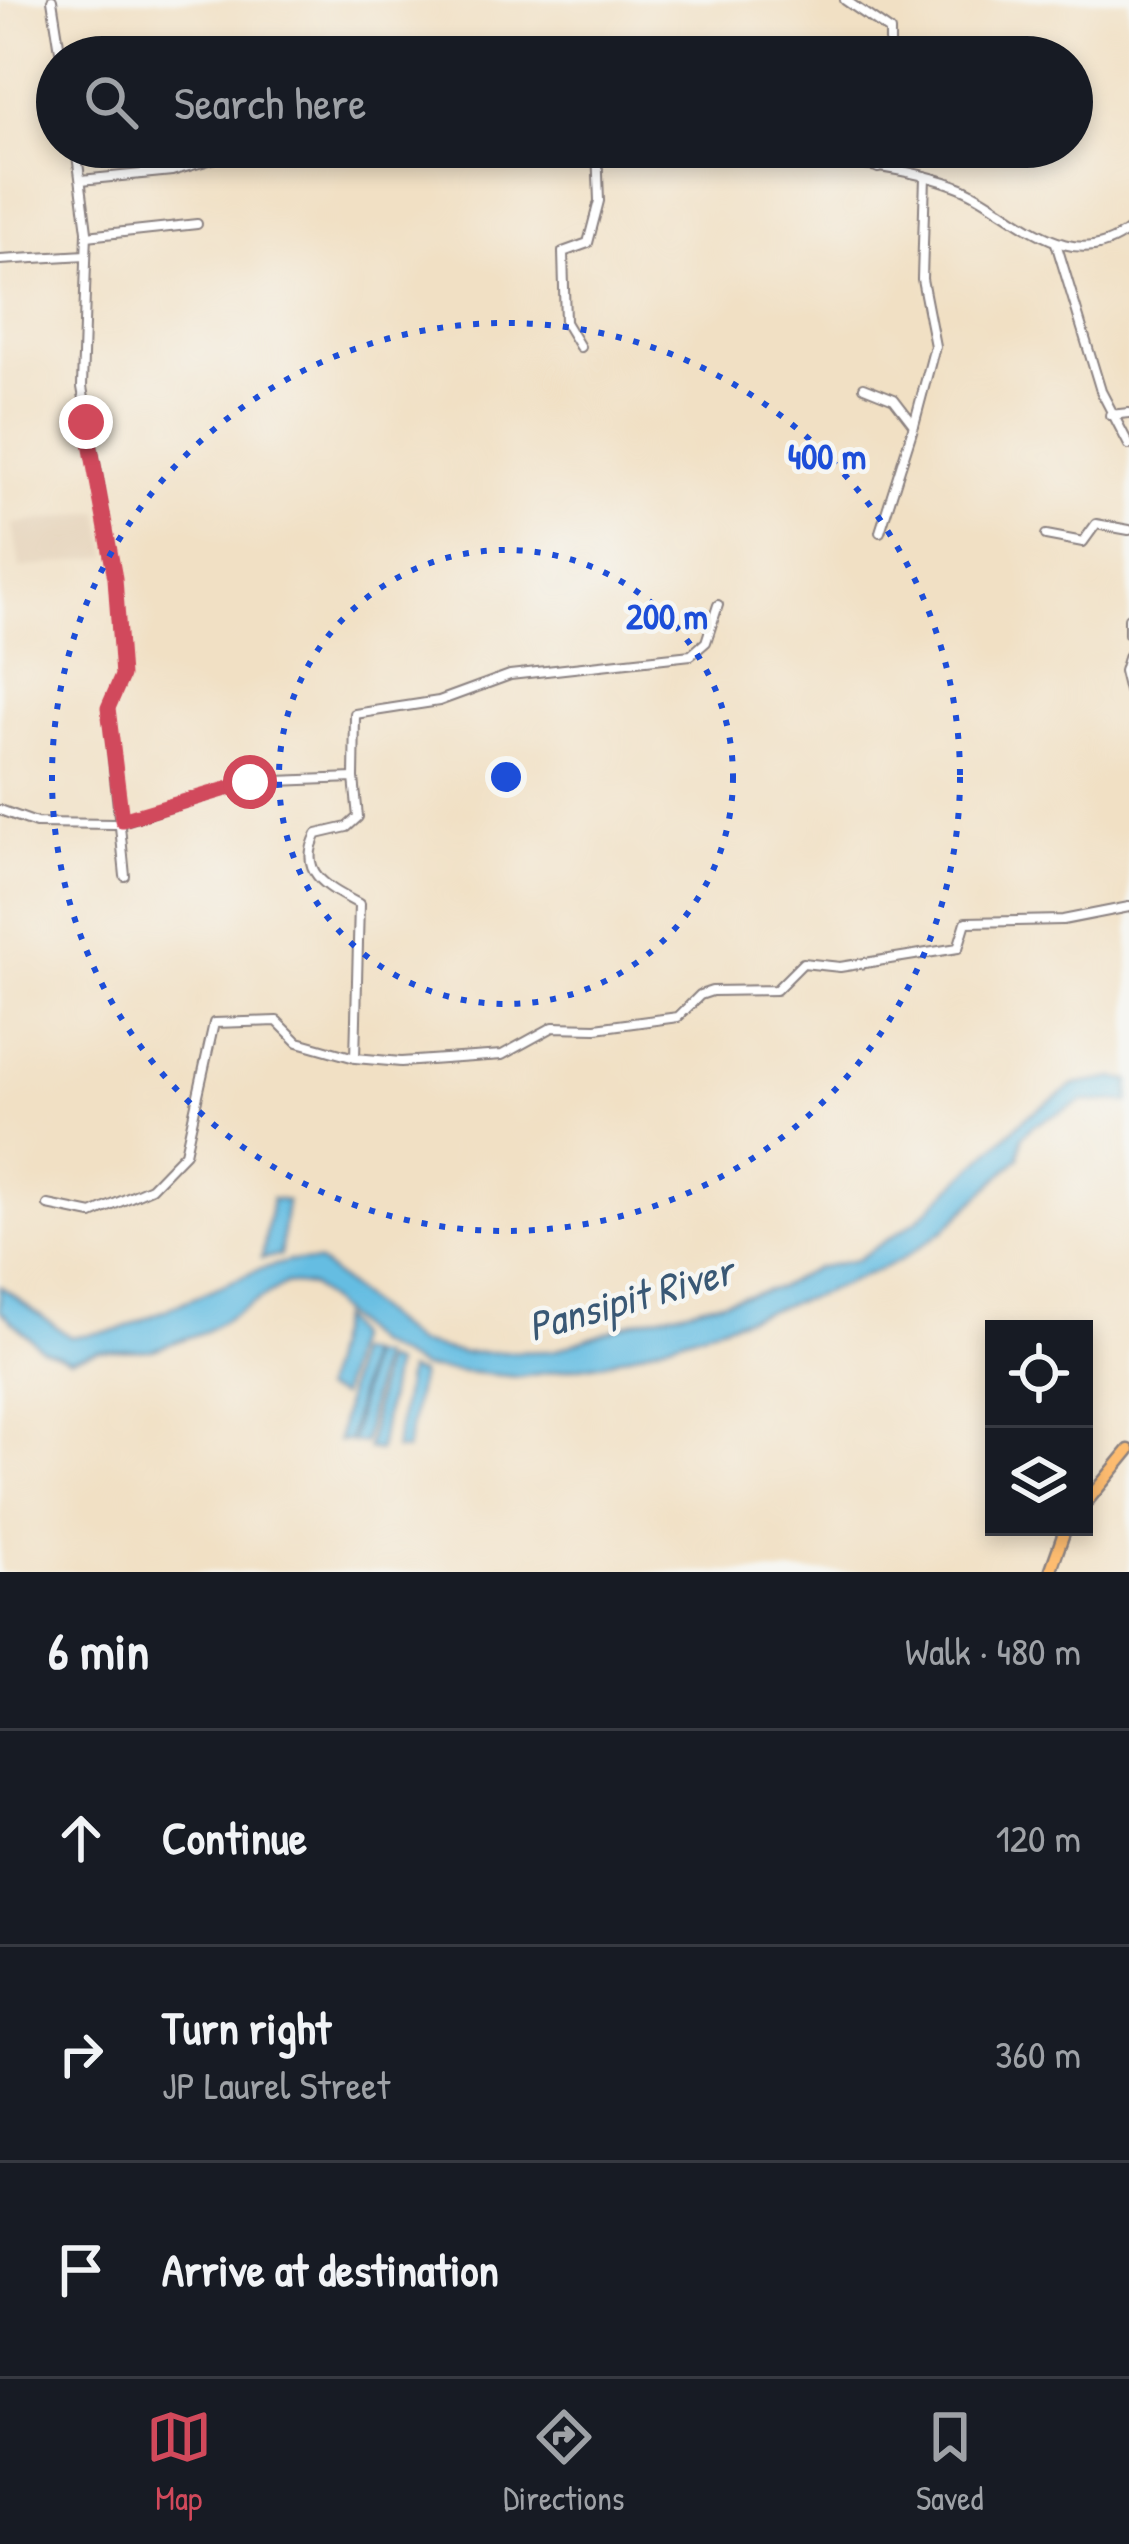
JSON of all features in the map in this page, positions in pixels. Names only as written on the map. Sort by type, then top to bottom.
[{"type":"main road","points":[[1093,1494],[1129,1450]]},
{"type":"main road","points":[[1050,1572],[1063,1536]]},
{"type":"street","points":[[52,0],[58,36]]},
{"type":"street","points":[[845,0],[890,36]]},
{"type":"street","points":[[80,168],[87,236],[82,387],[115,578],[122,676],[108,708],[125,876]]},
{"type":"street","points":[[82,180],[182,168]]},
{"type":"street","points":[[580,347],[565,322],[563,252],[588,243],[599,201],[597,168]]},
{"type":"street","points":[[878,168],[926,176],[976,195],[1022,229],[1056,243],[1093,246],[1114,241],[1129,230]]},
{"type":"street","points":[[880,532],[935,346],[922,279],[926,176]]},
{"type":"street","points":[[87,236],[196,224]]},
{"type":"street","points":[[1056,243],[1110,415],[1129,445]]},
{"type":"street","points":[[0,260],[86,255]]},
{"type":"street","points":[[864,387],[894,399],[914,425]]},
{"type":"street","points":[[1110,415],[1129,413]]},
{"type":"street","points":[[1046,535],[1083,542],[1096,524],[1129,530]]},
{"type":"street","points":[[355,1058],[359,904],[319,883],[310,866],[317,834],[346,827],[358,817],[355,714],[439,701],[510,675],[691,655],[706,642],[718,605]]},
{"type":"street","points":[[1129,617],[1129,634]]},
{"type":"street","points":[[1129,655],[1124,671],[1129,692]]},
{"type":"street","points":[[0,810],[36,823],[122,820],[250,782],[354,778]]},
{"type":"street","points":[[48,1205],[92,1214],[151,1188],[185,1153],[214,1023],[277,1021],[298,1042],[355,1058],[401,1062],[502,1054],[553,1028],[596,1028],[678,1017],[700,995],[712,991],[776,990],[803,964],[841,967],[958,947],[966,922],[1063,920],[1129,908]]},
{"type":"shaded area","points":[[100,512],[109,556],[20,569],[13,524]]},
{"type":"water","points":[[1129,1080],[1129,1102],[1084,1101],[1032,1126],[1022,1136],[1019,1158],[943,1231],[899,1261],[823,1293],[604,1363],[519,1377],[422,1368],[372,1343],[312,1286],[287,1283],[206,1331],[153,1350],[97,1351],[69,1359],[41,1348],[0,1310],[0,1286],[70,1337],[119,1330],[258,1270],[290,1261],[319,1262],[415,1343],[462,1353],[553,1351],[636,1321],[778,1288],[816,1268],[856,1260],[916,1221],[1026,1117],[1075,1085]]},
{"type":"water","points":[[272,1199],[287,1201],[280,1256],[262,1258]]},
{"type":"water","points":[[339,1317],[353,1337],[340,1396],[322,1390]]},
{"type":"water","points":[[354,1352],[366,1354],[349,1441],[338,1441]]},
{"type":"water","points":[[368,1355],[379,1357],[364,1443],[352,1442]]},
{"type":"water","points":[[382,1361],[393,1365],[379,1451],[368,1449]]},
{"type":"water","points":[[407,1371],[420,1374],[406,1450],[395,1449]]},
{"type":"route","points":[[86,422],[115,578],[115,629],[122,676],[108,708],[122,820],[250,782]]},
{"type":"water label","name":"Pansipit River","points":[[630,1298]]}]
